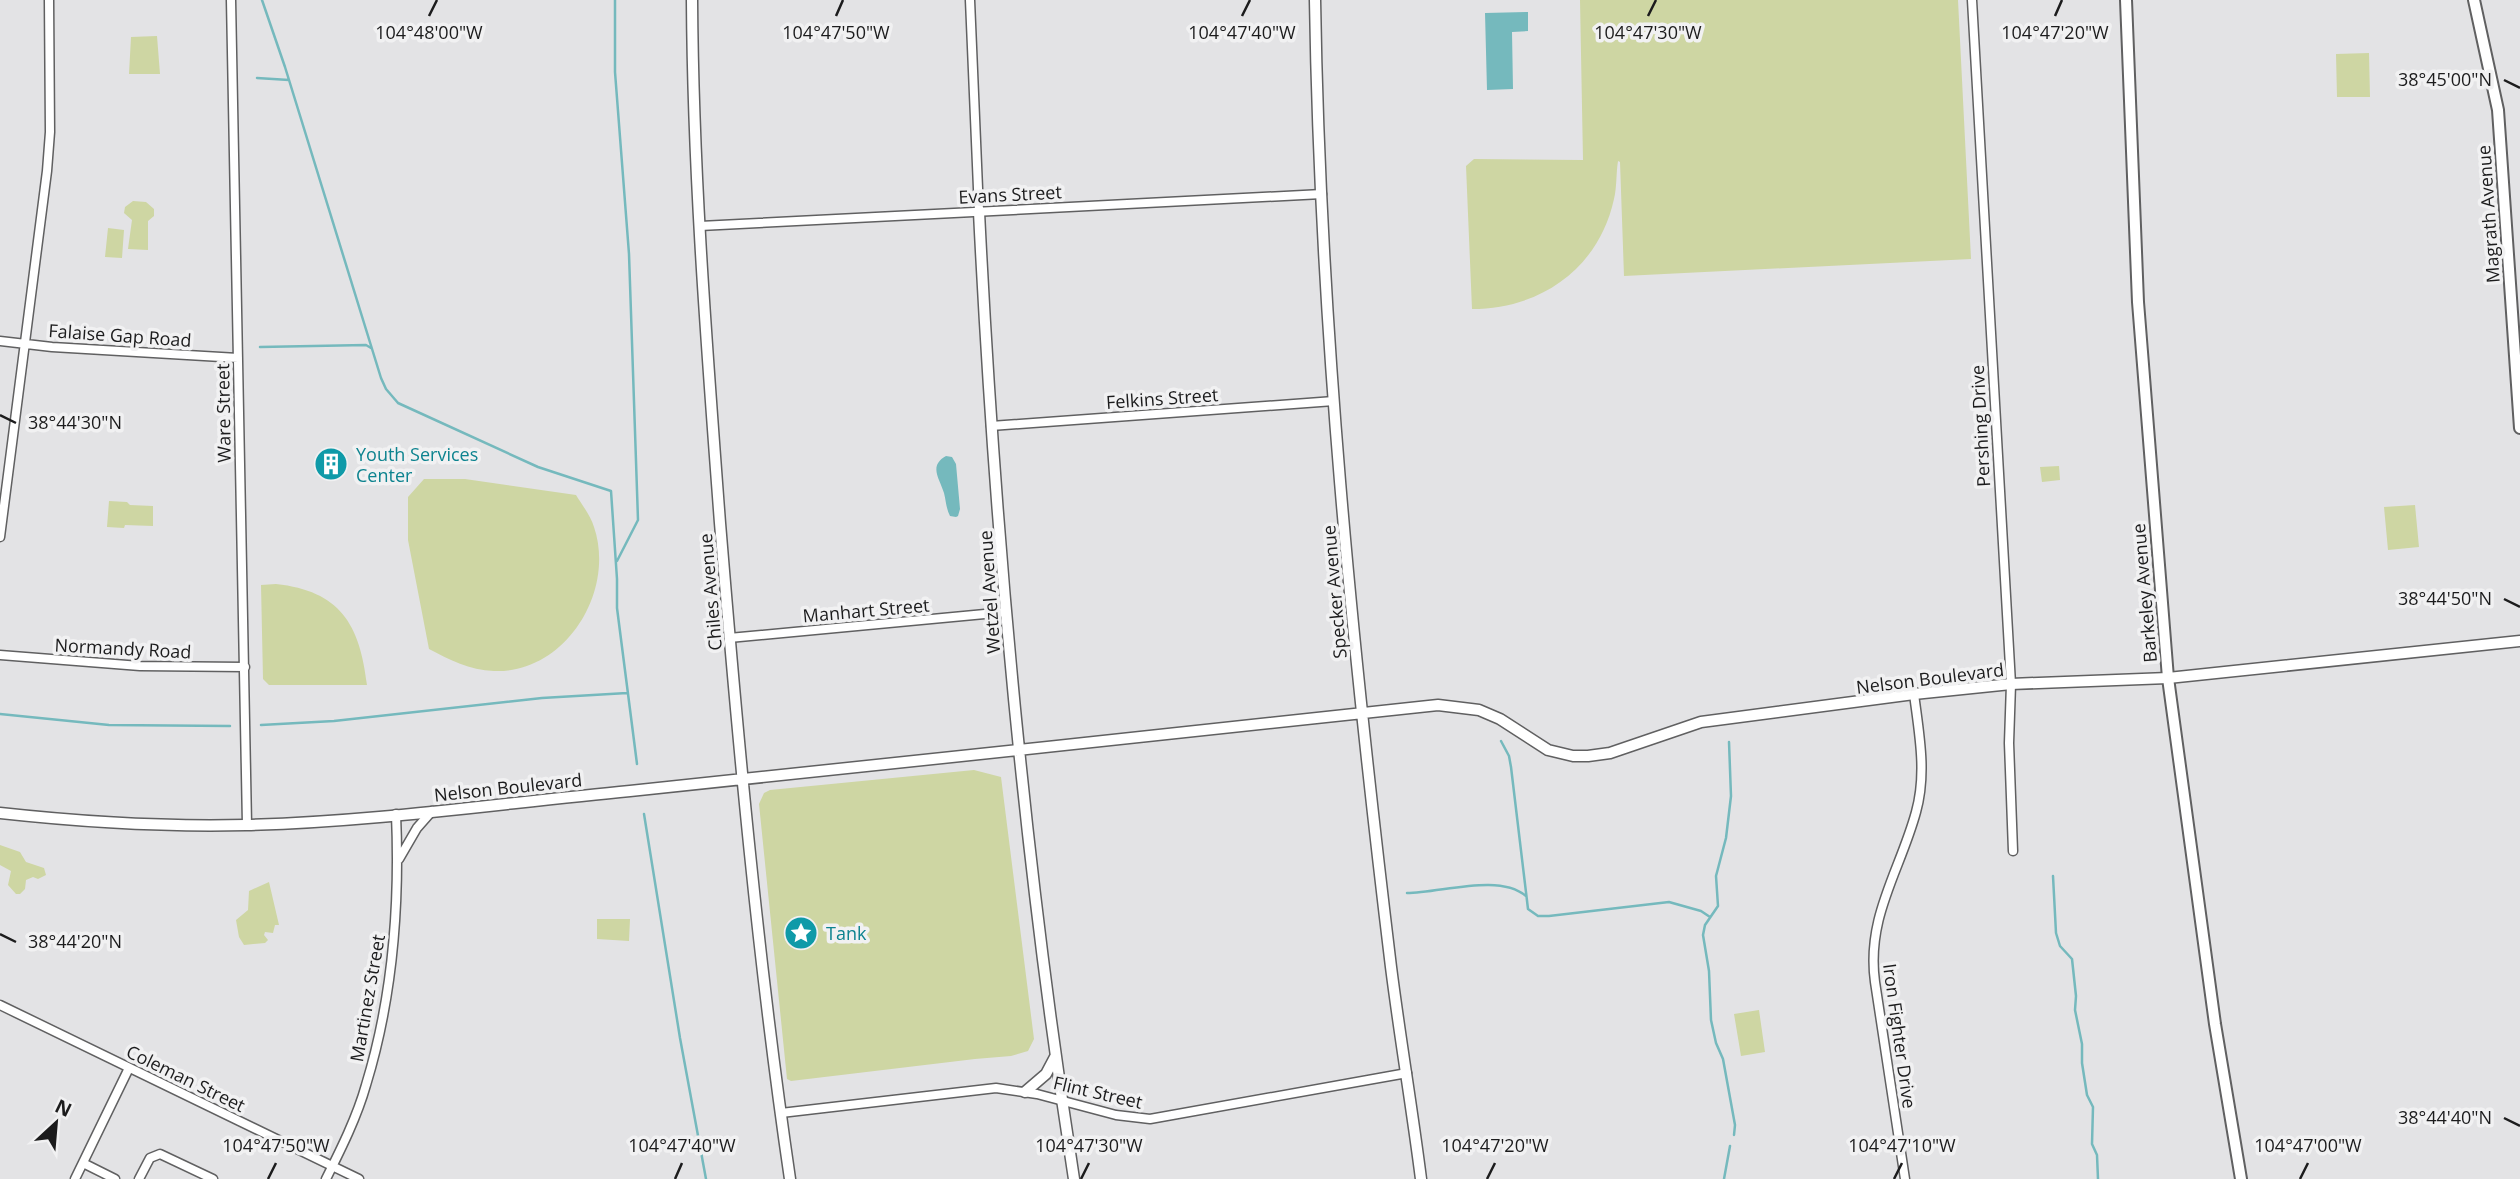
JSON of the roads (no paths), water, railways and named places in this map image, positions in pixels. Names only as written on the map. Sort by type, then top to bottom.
[{"type":"main road","name":"Barkeley Avenue","points":[[2126,0],[2138,302],[2168,678],[2215,1024],[2241,1179]]},
{"type":"main road","name":"Magrath Avenue","points":[[2474,0],[2498,110],[2520,428]]},
{"type":"street","points":[[0,537],[49,150],[49,0]]},
{"type":"street","name":"Ware Street","points":[[231,0],[247,825]]},
{"type":"street","name":"Chiles Avenue","points":[[692,0],[700,226],[729,638],[741,779],[790,1179]]},
{"type":"street","name":"Wetzel Avenue","points":[[970,0],[979,212],[1006,612],[1019,751],[1055,1056],[1074,1179]]},
{"type":"street","name":"Specker Avenue","points":[[1315,0],[1322,194],[1334,401],[1362,715],[1421,1179]]},
{"type":"street","name":"Pershing Drive","points":[[1972,0],[2011,684],[2009,743],[2013,851]]},
{"type":"street","name":"Evans Street","points":[[700,226],[1322,194]]},
{"type":"street","name":"Falaise Gap Road","points":[[0,341],[238,358]]},
{"type":"street","name":"Felkins Street","points":[[992,426],[1334,401]]},
{"type":"street","name":"Manhart Street","points":[[729,638],[1006,612]]},
{"type":"street","name":"Nelson Boulevard","points":[[0,813],[107,822],[247,825],[396,814],[1019,751],[1438,705],[1469,708],[1500,719],[1548,750],[1573,756],[1588,756],[1610,753],[1701,722],[1914,694],[2011,684],[2168,678],[2520,641]]},
{"type":"street","name":"Normandy Road","points":[[0,655],[140,666],[245,667]]},
{"type":"street","name":"Iron Fighter Drive","points":[[1905,1179],[1872,951],[1877,919],[1919,803],[1922,761],[1914,694]]},
{"type":"street","points":[[398,862],[417,828],[432,811]]},
{"type":"street","name":"Martinez Street","points":[[326,1179],[366,1087],[382,1020],[395,938],[398,862],[396,814]]},
{"type":"street","name":"Coleman Street","points":[[0,1005],[359,1179]]},
{"type":"street","points":[[1025,1092],[1046,1074],[1055,1056]]},
{"type":"street","points":[[75,1179],[129,1068]]},
{"type":"street","name":"Flint Street","points":[[781,1114],[996,1088],[1025,1092],[1115,1115],[1150,1119],[1406,1073]]},
{"type":"street","points":[[139,1179],[150,1158],[160,1154],[214,1179]]},
{"type":"street","points":[[83,1163],[115,1179]]},
{"type":"water","points":[[1528,12],[1528,31],[1512,32],[1513,89],[1487,90],[1485,13]]},
{"type":"water","points":[[946,456],[952,457],[956,464],[960,509],[956,517],[950,516],[936,468]]},
{"type":"waterway","points":[[262,0],[386,389],[398,403],[538,467],[611,491],[617,608],[637,764]]},
{"type":"waterway","points":[[615,0],[615,72],[629,254],[638,520],[617,561]]},
{"type":"waterway","points":[[257,78],[289,80]]},
{"type":"waterway","points":[[260,347],[366,345],[371,348]]},
{"type":"waterway","points":[[261,725],[334,721],[542,698],[627,693]]},
{"type":"waterway","points":[[0,714],[109,725],[230,726]]},
{"type":"waterway","points":[[1501,741],[1511,767],[1528,909],[1538,916],[1549,916],[1669,902],[1701,911],[1710,917]]},
{"type":"waterway","points":[[1729,742],[1731,796],[1726,838],[1716,876],[1718,906],[1705,925],[1703,935],[1709,971],[1711,1020],[1723,1059],[1735,1125],[1734,1135]]},
{"type":"waterway","points":[[644,814],[706,1179]]},
{"type":"waterway","points":[[2053,876],[2056,933],[2060,946],[2072,959],[2082,1063],[2087,1095],[2093,1107],[2092,1144],[2097,1155],[2098,1179]]},
{"type":"waterway","points":[[1407,893],[1485,885],[1515,889],[1526,896]]},
{"type":"waterway","points":[[1724,1179],[1730,1146]]},
{"type":"place","name":"Youth Services Center","points":[[331,464]]},
{"type":"place","name":"Tank","points":[[801,933]]}]
